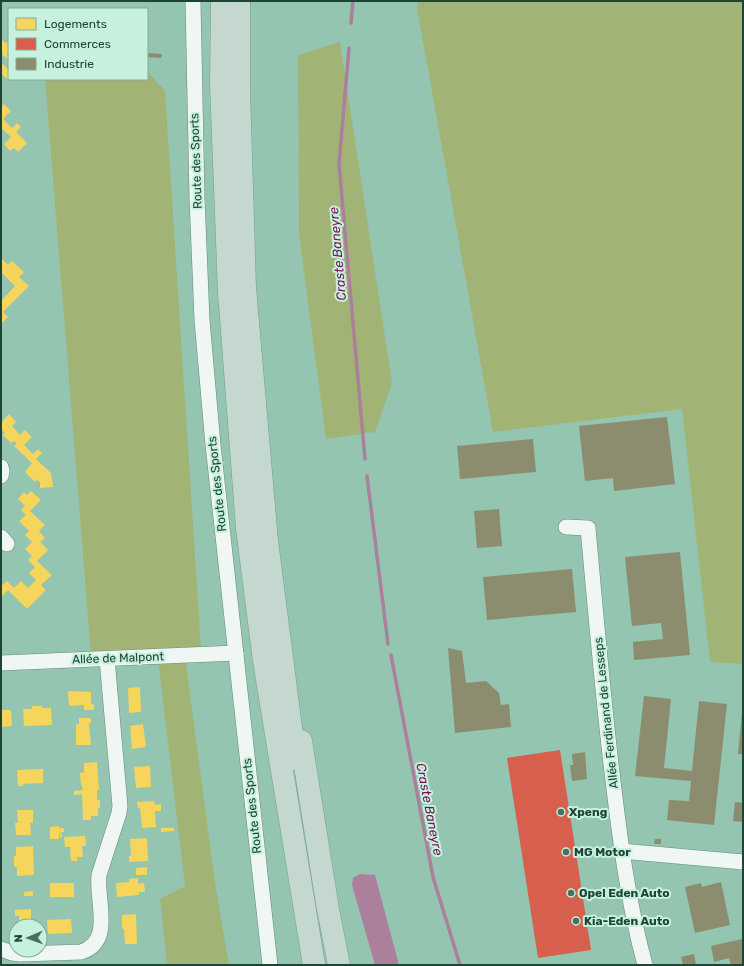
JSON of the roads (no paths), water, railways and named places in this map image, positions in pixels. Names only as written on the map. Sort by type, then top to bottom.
[{"type":"highway","points":[[222,1],[221,84],[229,292],[247,528],[264,661],[280,823],[299,965]]},
{"type":"highway","points":[[240,1],[239,90],[245,288],[268,541],[292,740],[328,965]]},
{"type":"highway","points":[[268,541],[328,909],[339,965]]},
{"type":"highway","points":[[264,661],[314,965]]},
{"type":"street","name":"Route des Sports","points":[[193,1],[197,198],[202,320],[213,445],[270,965]]},
{"type":"street","points":[[1,467],[1,476]]},
{"type":"street","name":"Allée Ferdinand de Lesseps","points":[[566,527],[588,528],[604,698],[621,851],[626,883],[645,965]]},
{"type":"street","name":"Allée de Malpont","points":[[1,663],[236,653]]},
{"type":"street","points":[[1,949],[12,954],[81,952],[94,946],[101,932],[98,884],[99,875],[120,806],[107,659]]},
{"type":"street","points":[[621,851],[743,862]]},
{"type":"waterway","name":"Craste Baneyre","points":[[351,23],[353,1]]},
{"type":"waterway","name":"Craste Baneyre","points":[[349,48],[339,164],[365,459]]},
{"type":"waterway","name":"Craste Baneyre","points":[[367,476],[388,644]]},
{"type":"waterway","name":"Craste Baneyre","points":[[391,655],[433,877],[460,965]]},
{"type":"place","name":"Xpeng","points":[[561,812]]},
{"type":"place","name":"MG Motor","points":[[566,852]]},
{"type":"place","name":"Opel Eden Auto","points":[[571,893]]},
{"type":"place","name":"Kia-Eden Auto","points":[[576,921]]}]
